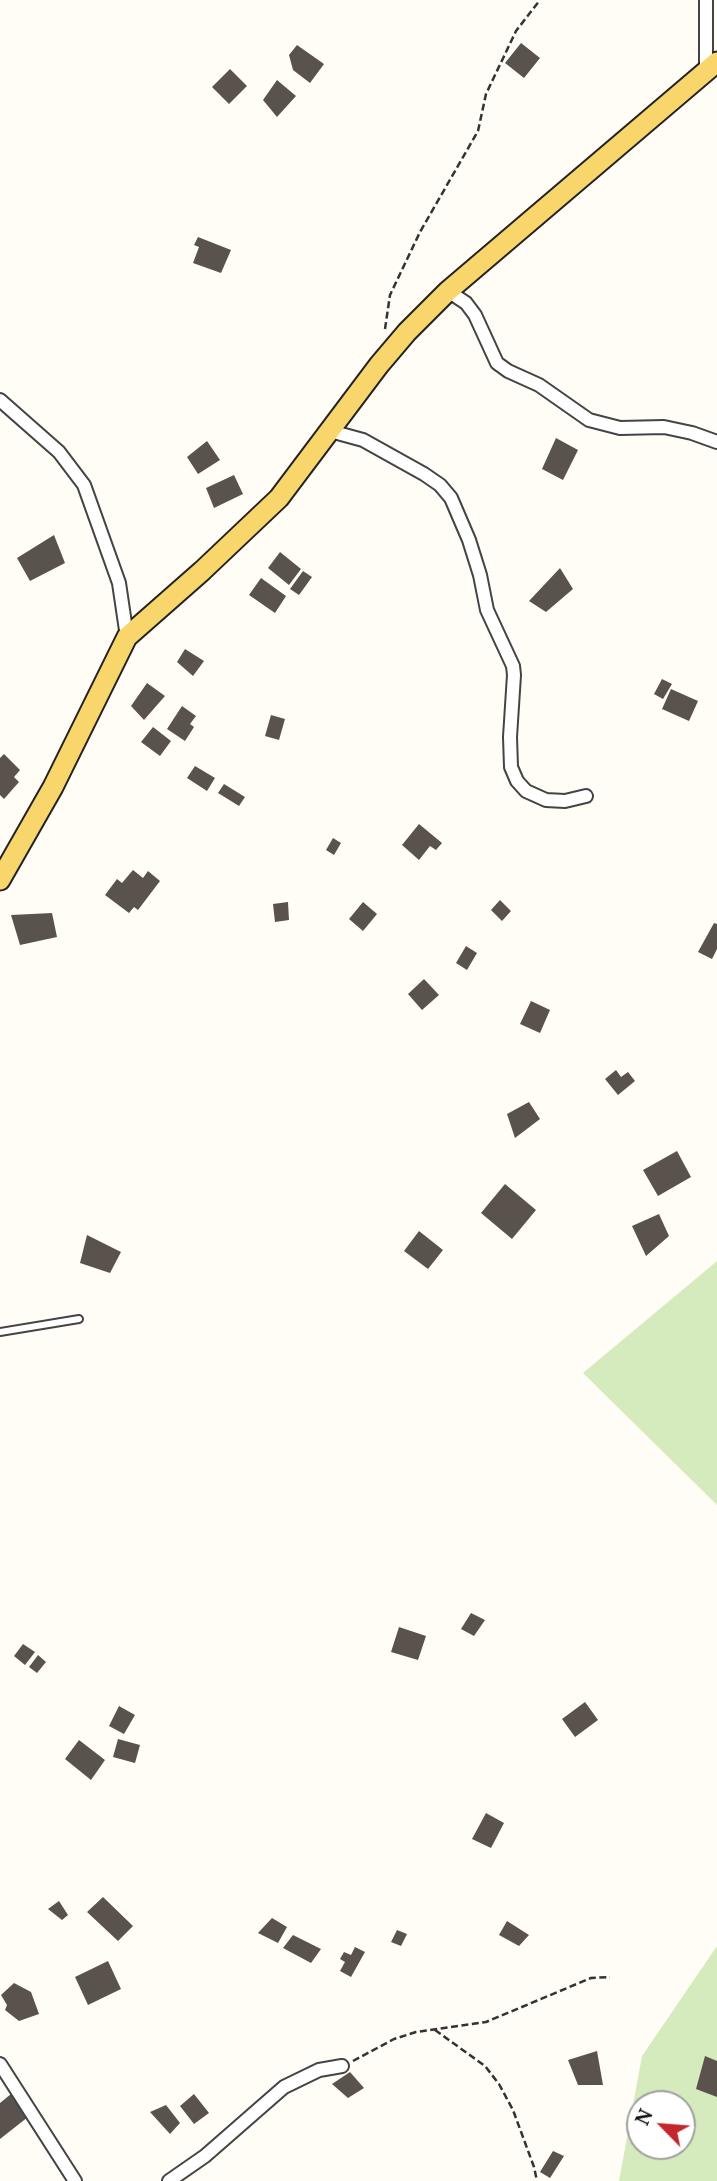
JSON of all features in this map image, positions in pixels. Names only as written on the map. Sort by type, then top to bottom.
[{"type":"main road","points":[[0,880],[53,787],[127,637],[279,498],[407,332],[448,291],[711,66]]},
{"type":"street","points":[[706,0],[711,66]]},
{"type":"street","points":[[448,291],[466,303],[475,315],[497,363],[539,385],[589,420],[620,428],[664,427],[717,442]]},
{"type":"street","points":[[0,400],[59,452],[84,485],[119,583],[127,637]]},
{"type":"street","points":[[330,431],[363,440],[440,485],[451,498],[469,540],[487,610],[513,666],[511,767],[517,781],[526,791],[546,800],[565,801],[586,796]]},
{"type":"street","points":[[0,2064],[75,2181]]},
{"type":"street","points":[[169,2181],[205,2156],[284,2087],[319,2070],[342,2066]]},
{"type":"lane","points":[[0,1332],[79,1319]]},
{"type":"path","points":[[385,330],[390,295],[420,232],[478,131],[486,94],[516,31],[540,0]]},
{"type":"path","points":[[342,2066],[394,2039],[416,2032],[486,2022],[591,1978],[610,1977]]},
{"type":"path","points":[[435,2030],[485,2066],[499,2084],[513,2110],[537,2181]]},
{"type":"green space","points":[[717,1261],[717,1505],[583,1373]]},
{"type":"green space","points":[[717,1946],[717,2181],[619,2181],[626,2143],[626,2160],[696,2160],[696,2090],[636,2090],[642,2056]]},
{"type":"building","points":[[521,43],[540,58],[524,78],[505,63]]},
{"type":"building","points":[[297,45],[324,64],[310,83],[293,70],[289,55]]},
{"type":"building","points":[[230,69],[247,86],[229,104],[212,87]]},
{"type":"building","points":[[277,80],[296,96],[277,117],[263,100]]},
{"type":"building","points":[[198,237],[231,250],[221,273],[193,263],[199,247],[194,245]]},
{"type":"building","points":[[556,438],[578,450],[563,480],[542,469]]},
{"type":"building","points":[[207,441],[220,460],[198,474],[187,457]]},
{"type":"building","points":[[234,475],[243,494],[214,508],[206,488]]},
{"type":"building","points":[[54,535],[65,563],[30,581],[17,558]]},
{"type":"building","points":[[280,552],[301,569],[289,585],[268,568]]},
{"type":"building","points":[[560,568],[573,589],[546,612],[529,601]]},
{"type":"building","points":[[303,571],[312,577],[299,595],[290,589]]},
{"type":"building","points":[[261,578],[286,596],[275,613],[249,595]]},
{"type":"building","points":[[185,649],[204,661],[193,676],[177,662]]},
{"type":"building","points":[[662,679],[672,684],[663,699],[654,694]]},
{"type":"building","points":[[147,683],[165,696],[144,720],[131,706]]},
{"type":"building","points":[[671,689],[698,701],[689,721],[662,709]]},
{"type":"building","points":[[182,706],[196,716],[190,724],[194,727],[185,741],[167,729]]},
{"type":"building","points":[[271,715],[285,719],[279,740],[265,736]]},
{"type":"building","points":[[153,727],[171,741],[160,756],[141,742]]},
{"type":"building","points":[[4,754],[20,770],[14,777],[19,782],[4,799],[0,795],[0,758]]},
{"type":"building","points":[[195,766],[215,778],[207,791],[187,778]]},
{"type":"building","points":[[224,784],[245,797],[239,806],[218,793]]},
{"type":"building","points":[[419,824],[442,843],[436,850],[430,846],[419,860],[402,845]]},
{"type":"building","points":[[333,838],[341,843],[334,855],[326,850]]},
{"type":"building","points":[[133,870],[143,878],[148,871],[160,881],[138,910],[134,907],[129,913],[105,895],[117,879],[122,883]]},
{"type":"building","points":[[500,900],[511,911],[502,921],[491,910]]},
{"type":"building","points":[[288,902],[289,920],[275,922],[273,904]]},
{"type":"building","points":[[363,902],[377,914],[363,931],[349,919]]},
{"type":"building","points":[[52,913],[57,937],[20,945],[11,915]]},
{"type":"building","points":[[714,923],[717,924],[717,949],[712,959],[698,952]]},
{"type":"building","points":[[466,946],[477,953],[467,970],[456,963]]},
{"type":"building","points":[[424,979],[439,995],[422,1010],[408,994]]},
{"type":"building","points":[[531,1001],[550,1010],[540,1033],[520,1024]]},
{"type":"building","points":[[616,1070],[621,1077],[628,1072],[635,1081],[618,1095],[605,1079]]},
{"type":"building","points":[[529,1102],[540,1119],[515,1138],[507,1114]]},
{"type":"building","points":[[677,1151],[691,1177],[658,1196],[643,1170]]},
{"type":"building","points":[[505,1184],[536,1210],[512,1239],[481,1213]]},
{"type":"building","points":[[659,1214],[669,1236],[646,1256],[632,1226]]},
{"type":"building","points":[[419,1231],[443,1250],[428,1269],[404,1251]]},
{"type":"building","points":[[87,1235],[121,1252],[110,1273],[80,1263]]},
{"type":"building","points":[[471,1613],[485,1620],[474,1636],[461,1629]]},
{"type":"building","points":[[399,1627],[426,1636],[418,1660],[391,1652]]},
{"type":"building","points":[[23,1644],[35,1652],[25,1665],[14,1656]]},
{"type":"building","points":[[38,1655],[46,1662],[37,1673],[29,1667]]},
{"type":"building","points":[[585,1702],[598,1720],[575,1737],[562,1719]]},
{"type":"building","points":[[119,1706],[135,1715],[124,1734],[109,1726]]},
{"type":"building","points":[[118,1739],[140,1745],[135,1763],[113,1757]]},
{"type":"building","points":[[79,1740],[105,1760],[91,1780],[65,1759]]},
{"type":"building","points":[[486,1813],[504,1823],[491,1848],[472,1839]]},
{"type":"building","points":[[103,1897],[133,1926],[118,1941],[87,1912]]},
{"type":"building","points":[[59,1901],[68,1915],[62,1920],[48,1909]]},
{"type":"building","points":[[272,1918],[287,1927],[278,1943],[258,1933]]},
{"type":"building","points":[[507,1921],[529,1935],[519,1946],[499,1935]]},
{"type":"building","points":[[397,1930],[407,1934],[401,1946],[391,1942]]},
{"type":"building","points":[[293,1935],[321,1949],[311,1963],[283,1948]]},
{"type":"building","points":[[355,1947],[365,1952],[351,1977],[340,1971],[345,1962],[340,1959],[344,1952],[351,1955]]},
{"type":"building","points":[[108,1961],[121,1989],[88,2005],[75,1977]]},
{"type":"building","points":[[14,1983],[31,1992],[39,2014],[19,2021],[5,2010],[7,2005],[1,1995]]},
{"type":"building","points":[[597,2051],[603,2085],[578,2085],[568,2060]]},
{"type":"building","points":[[705,2056],[717,2061],[717,2097],[696,2089]]},
{"type":"building","points":[[350,2072],[364,2088],[348,2098],[332,2084]]},
{"type":"building","points":[[11,2094],[28,2117],[0,2139],[0,2103]]},
{"type":"building","points":[[194,2094],[209,2113],[194,2124],[180,2106]]},
{"type":"building","points":[[166,2105],[180,2123],[170,2134],[150,2112]]},
{"type":"building","points":[[553,2151],[564,2156],[550,2178],[540,2172]]}]
